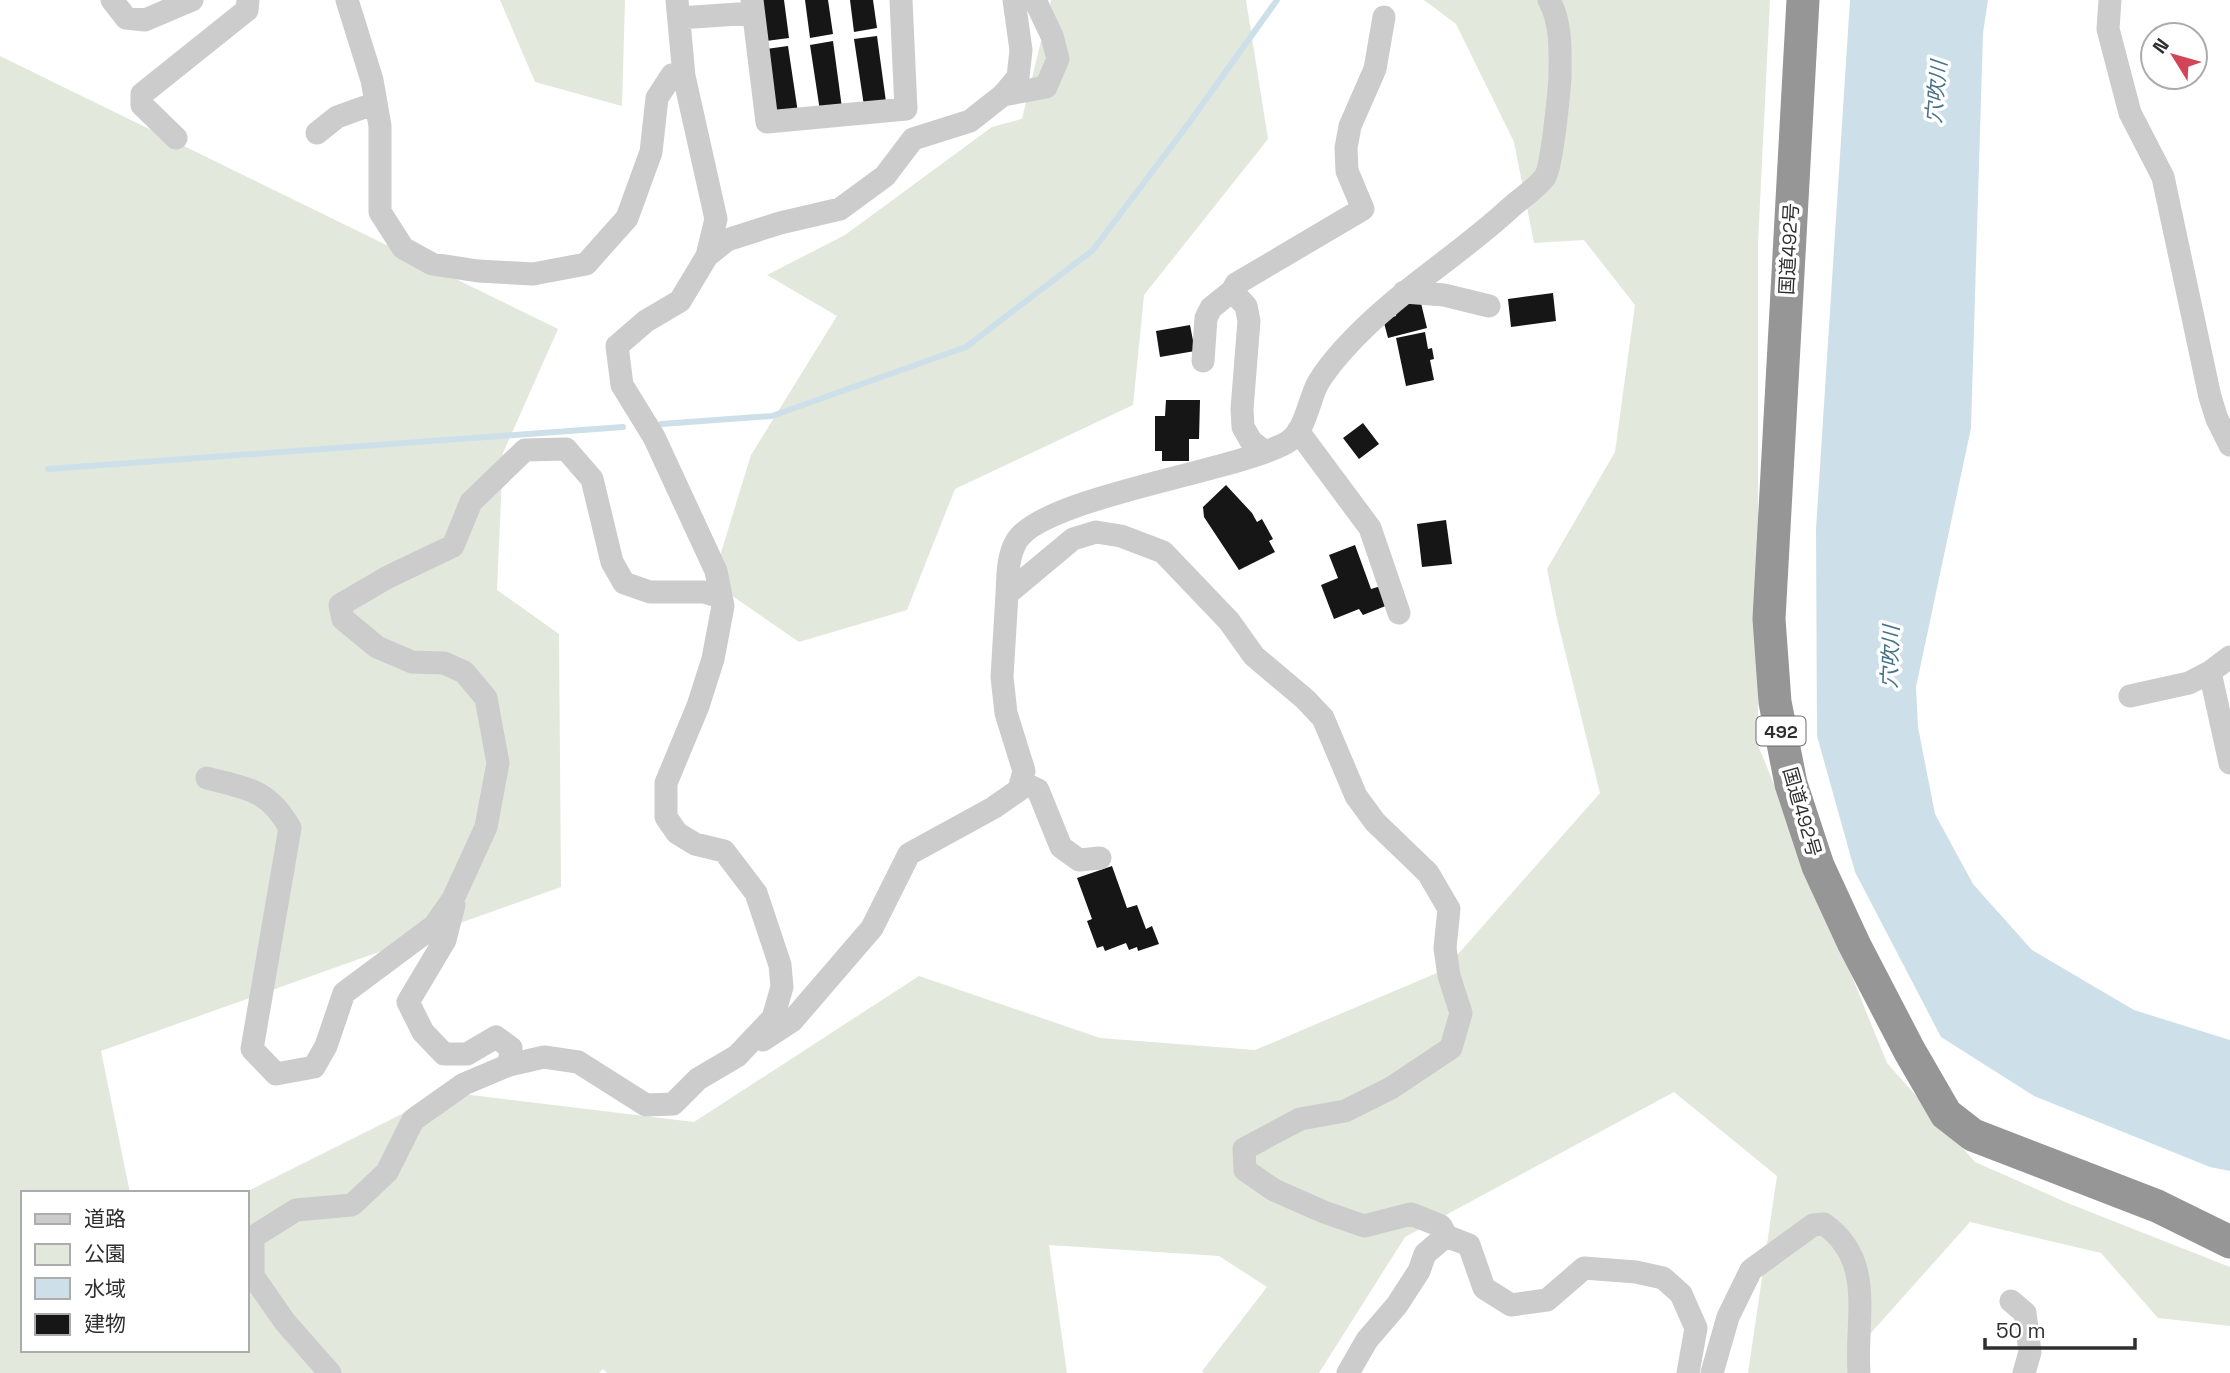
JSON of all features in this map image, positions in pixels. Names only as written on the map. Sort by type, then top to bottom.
[{"type":"highway","name":"国道492号","points":[[1803,0],[1769,619],[1775,702],[1791,784],[1818,866],[1860,956],[1945,1114],[1973,1135],[2157,1206],[2230,1242]]},
{"type":"street","points":[[112,0],[126,18],[145,20],[192,0]]},
{"type":"street","points":[[176,138],[142,105],[142,94],[247,10],[248,0]]},
{"type":"street","points":[[347,0],[372,80],[380,126],[380,212],[403,248],[432,264],[478,271],[533,274],[586,264],[627,218],[651,152],[657,98],[672,75],[684,76]]},
{"type":"street","points":[[737,1056],[773,1018],[782,988],[780,965],[756,893],[724,851],[695,844],[677,833],[666,817],[666,783],[698,706],[713,659],[723,606],[716,571],[654,437],[622,385],[617,346],[646,321],[680,301],[707,256],[716,219],[684,76],[678,9],[752,6],[767,122],[906,110],[901,0]]},
{"type":"street","points":[[707,256],[727,240],[780,223],[840,209],[885,176],[912,139],[970,121],[1003,95],[1018,77],[1021,50],[1014,0]]},
{"type":"street","points":[[1003,95],[1046,87],[1058,59],[1052,36],[1035,0]]},
{"type":"street","points":[[330,1373],[285,1322],[253,1276],[253,1237],[296,1210],[352,1205],[387,1172],[413,1120],[464,1084],[509,1065],[544,1057],[578,1062],[646,1105],[673,1104],[698,1079],[792,1021],[872,928],[909,855],[993,808],[1019,790],[1024,771],[1006,713],[1002,677],[1009,564],[1016,542],[1028,528],[1094,500],[1185,476],[1289,442],[1298,431],[1318,383],[1343,350],[1404,292],[1486,230],[1546,176],[1559,100],[1560,64],[1556,12],[1549,0]]},
{"type":"street","points":[[2110,0],[2108,29],[2130,113],[2163,177],[2210,397],[2230,445]]},
{"type":"street","points":[[1203,361],[1206,318],[1211,308],[1232,291],[1236,284],[1363,209],[1347,171],[1346,148],[1350,126],[1375,69],[1384,16]]},
{"type":"street","points":[[317,133],[337,117],[376,103]]},
{"type":"street","points":[[1232,291],[1246,306],[1250,321],[1242,409],[1243,427],[1251,441],[1264,451]]},
{"type":"street","points":[[1404,292],[1444,295],[1489,306]]},
{"type":"street","points":[[1298,431],[1370,528],[1399,613]]},
{"type":"street","points":[[207,778],[258,792],[280,810],[290,828],[252,1049],[276,1074],[314,1067],[326,1046],[344,993],[434,926],[453,899],[486,827],[498,763],[486,698],[464,672],[444,663],[412,662],[377,647],[343,619],[340,605],[388,577],[453,546],[471,502],[525,450],[566,449],[592,478],[612,562],[624,583],[650,592],[704,592],[721,597]]},
{"type":"street","points":[[1007,594],[1073,539],[1096,532],[1121,536],[1163,552],[1220,611],[1254,656],[1305,699],[1323,718],[1356,796],[1375,822],[1428,873],[1449,909],[1445,948],[1461,1013],[1451,1048],[1391,1088],[1345,1111],[1300,1119],[1269,1134],[1244,1149],[1245,1170],[1274,1190],[1364,1226],[1411,1214],[1441,1226],[1446,1236],[1469,1245],[1484,1288],[1511,1305],[1547,1300],[1584,1268],[1636,1272],[1663,1278],[1681,1294],[1696,1328],[1688,1373]]},
{"type":"street","points":[[2130,696],[2189,683],[2230,657]]},
{"type":"street","points":[[2210,672],[2230,763]]},
{"type":"street","points":[[1021,782],[1038,790],[1061,847],[1079,860],[1100,858]]},
{"type":"street","points":[[460,885],[445,940],[408,1002],[423,1032],[444,1054],[467,1054],[496,1037],[511,1048],[509,1065]]},
{"type":"street","points":[[1712,1373],[1728,1317],[1751,1270],[1814,1225],[1824,1224],[1850,1249],[1857,1272],[1859,1373]]},
{"type":"street","points":[[1348,1373],[1367,1340],[1397,1305],[1419,1271],[1425,1254],[1446,1236]]},
{"type":"street","points":[[2011,1301],[2025,1313],[2030,1352],[2024,1373]]},
{"type":"green space","points":[[500,0],[625,0],[622,106],[535,82]]},
{"type":"green space","points":[[1051,0],[1246,0],[1268,139],[1144,295],[1133,405],[955,489],[907,610],[799,642],[712,582],[751,455],[837,316],[767,275],[845,235],[992,127],[1022,119]]},
{"type":"green space","points":[[1424,0],[1770,0],[1758,243],[1758,745],[1887,1063],[1975,1162],[2070,1204],[2230,1267],[2230,1326],[2158,1318],[2101,1253],[1970,1222],[1870,1334],[1863,1373],[1748,1373],[1777,1176],[1674,1092],[1405,1237],[1319,1373],[1202,1371],[1267,1287],[1219,1256],[1049,1245],[1067,1373],[607,1373],[603,1369],[599,1373],[0,1373],[0,56],[558,329],[503,453],[497,590],[559,634],[561,887],[101,1051],[130,1191],[21,1191],[21,1352],[248,1352],[248,1191],[446,1092],[694,1122],[919,976],[1100,1038],[1255,1050],[1444,970],[1600,793],[1547,569],[1615,452],[1635,305],[1584,240],[1534,243],[1514,142],[1456,24]]},
{"type":"water","name":"穴吹川","points":[[1850,0],[1988,0],[1983,33],[1971,428],[1916,687],[1918,727],[1935,814],[1973,884],[2032,950],[2134,1010],[2230,1040],[2230,1171],[2210,1167],[2034,1096],[1941,1037],[1855,872],[1817,736],[1816,529]]},
{"type":"building","points":[[761,0],[784,0],[789,38],[766,41]]},
{"type":"building","points":[[805,0],[828,0],[833,34],[810,38]]},
{"type":"building","points":[[850,0],[873,0],[877,28],[854,32]]},
{"type":"building","points":[[877,36],[886,102],[864,106],[854,39]]},
{"type":"building","points":[[833,41],[842,108],[820,111],[810,45]]},
{"type":"building","points":[[788,46],[798,113],[775,116],[766,49]]},
{"type":"building","points":[[1553,293],[1556,321],[1511,327],[1508,299]]},
{"type":"building","points":[[1420,299],[1427,328],[1388,338],[1383,319],[1396,316],[1395,310],[1403,303]]},
{"type":"building","points":[[1190,325],[1195,351],[1160,357],[1156,331]]},
{"type":"building","points":[[1425,332],[1428,349],[1432,348],[1434,359],[1430,360],[1434,380],[1406,386],[1396,338]]},
{"type":"building","points":[[1166,400],[1200,400],[1199,439],[1189,439],[1189,461],[1162,461],[1162,451],[1155,451],[1155,416],[1165,416]]},
{"type":"building","points":[[1363,423],[1379,444],[1359,459],[1343,438]]},
{"type":"building","points":[[1226,485],[1257,522],[1262,519],[1273,539],[1269,541],[1275,552],[1239,570],[1204,517],[1203,507]]},
{"type":"building","points":[[1446,520],[1452,564],[1422,567],[1417,524]]},
{"type":"building","points":[[1355,545],[1371,589],[1381,586],[1388,605],[1363,615],[1359,609],[1334,619],[1321,585],[1338,578],[1329,555]]},
{"type":"building","points":[[1112,866],[1127,908],[1137,905],[1146,929],[1152,926],[1159,944],[1138,951],[1137,947],[1129,950],[1126,943],[1105,951],[1103,946],[1097,948],[1087,921],[1092,919],[1077,878]]},
{"type":"waterway","points":[[661,424],[772,416],[966,347],[1093,250],[1277,0]]},
{"type":"waterway","points":[[48,469],[623,427]]}]
